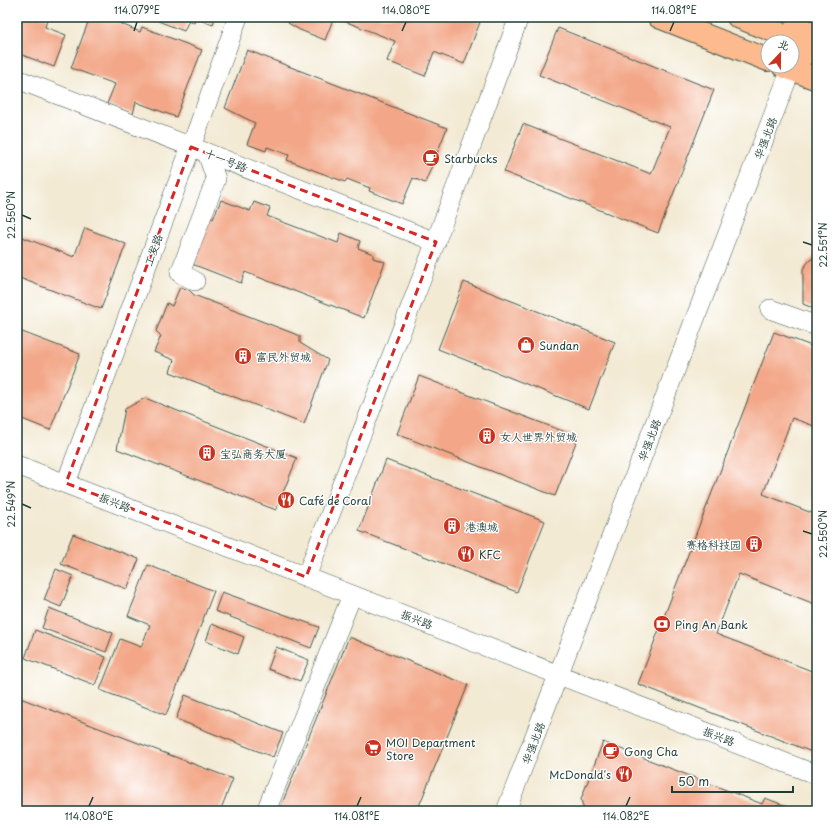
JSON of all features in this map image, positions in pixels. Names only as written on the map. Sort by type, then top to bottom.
[{"type":"main road","points":[[659,17],[760,57]]},
{"type":"main road","points":[[738,17],[805,41]]},
{"type":"main road","points":[[800,17],[805,41]]},
{"type":"main road","points":[[800,72],[817,79]]},
{"type":"street","name":"工发路","points":[[66,483],[199,150],[238,17]]},
{"type":"street","points":[[306,577],[436,242],[519,17]]},
{"type":"street","name":"华强北路","points":[[506,811],[786,74]]},
{"type":"street","name":"十一号路","points":[[17,79],[436,242]]},
{"type":"street","points":[[195,281],[180,272],[216,179],[199,150]]},
{"type":"street","points":[[770,309],[817,326]]},
{"type":"street","name":"振兴路","points":[[17,465],[817,774]]},
{"type":"street","points":[[266,811],[352,595]]},
{"type":"highlighted area","points":[[191,147],[436,242],[306,577],[66,483]]},
{"type":"building","points":[[21,17],[48,17],[45,27],[66,35],[54,67],[17,53],[17,26]]},
{"type":"building","points":[[90,17],[105,17],[140,32],[142,27],[202,50],[176,117],[136,102],[133,114],[107,104],[115,84],[71,68]]},
{"type":"building","points":[[159,17],[215,17],[213,25],[195,18],[194,23],[189,20],[184,31],[158,21]]},
{"type":"building","points":[[291,17],[334,17],[325,40],[300,30],[288,23]]},
{"type":"building","points":[[334,17],[482,17],[464,64],[434,52],[425,76],[387,61],[395,41]]},
{"type":"building","points":[[558,28],[714,90],[658,233],[504,172],[523,124],[651,174],[670,127],[539,75]]},
{"type":"building","points":[[247,50],[447,128],[425,183],[413,178],[402,204],[369,191],[370,188],[347,179],[345,182],[287,160],[289,155],[267,147],[266,151],[247,144],[255,123],[225,108]]},
{"type":"building","points":[[221,200],[250,211],[254,202],[270,208],[267,216],[338,243],[341,233],[360,241],[358,248],[373,254],[373,258],[385,262],[364,318],[245,272],[241,283],[192,264],[210,218],[213,219]]},
{"type":"building","points":[[85,228],[126,244],[101,309],[17,277],[17,235],[74,257]]},
{"type":"building","points":[[817,255],[817,310],[803,304],[803,269],[809,261]]},
{"type":"building","name":"Sundan","points":[[464,282],[615,342],[589,409],[438,349]]},
{"type":"building","name":"富民外贸城","points":[[180,287],[189,290],[194,295],[300,336],[300,343],[328,360],[304,424],[170,372],[174,360],[154,352],[161,336],[156,331],[167,303],[172,306]]},
{"type":"building","points":[[17,330],[80,354],[50,430],[17,417]]},
{"type":"building","name":"赛格科技园","points":[[774,332],[817,348],[817,427],[792,418],[763,494],[817,515],[817,605],[739,574],[716,634],[817,673],[817,754],[638,684]]},
{"type":"building","name":"女人世界外贸城","points":[[419,376],[578,437],[555,496],[397,434]]},
{"type":"building","name":"宝弘商务大厦","points":[[145,398],[297,458],[276,510],[117,449],[125,409]]},
{"type":"building","name":"港澳城","points":[[386,460],[545,521],[517,592],[359,531]]},
{"type":"building","points":[[73,534],[139,559],[127,589],[61,564]]},
{"type":"building","points":[[148,565],[214,591],[166,715],[100,690],[120,639],[141,647],[150,625],[128,616]]},
{"type":"building","points":[[56,569],[73,576],[61,607],[44,600]]},
{"type":"building","points":[[222,592],[319,627],[311,648],[215,611]]},
{"type":"building","points":[[49,608],[113,633],[106,652],[42,628]]},
{"type":"building","points":[[212,624],[244,637],[238,654],[206,641]]},
{"type":"building","points":[[35,630],[106,657],[95,685],[25,658]]},
{"type":"building","name":"MOI Department Store","points":[[349,637],[468,685],[417,811],[279,811]]},
{"type":"building","points":[[276,647],[309,660],[300,681],[268,669]]},
{"type":"building","points":[[185,695],[283,733],[273,757],[176,719]]},
{"type":"building","points":[[20,698],[233,779],[220,811],[17,811],[17,707]]},
{"type":"building","points":[[603,742],[762,804],[765,798],[789,807],[787,811],[584,811],[581,799]]},
{"type":"place","name":"Starbucks","points":[[431,158]]},
{"type":"place","name":"Sundan","points":[[526,345]]},
{"type":"place","name":"富民外贸城","points":[[243,356]]},
{"type":"place","name":"女人世界外贸城","points":[[487,436]]},
{"type":"place","name":"宝弘商务大厦","points":[[207,453]]},
{"type":"place","name":"Café de Coral","points":[[286,500]]},
{"type":"place","name":"港澳城","points":[[452,526]]},
{"type":"place","name":"赛格科技园","points":[[754,544]]},
{"type":"place","name":"KFC","points":[[466,554]]},
{"type":"place","name":"Ping An Bank","points":[[662,624]]},
{"type":"place","name":"MOI Department Store","points":[[373,748]]},
{"type":"place","name":"Gong Cha","points":[[611,751]]},
{"type":"place","name":"McDonald's","points":[[624,774]]}]
